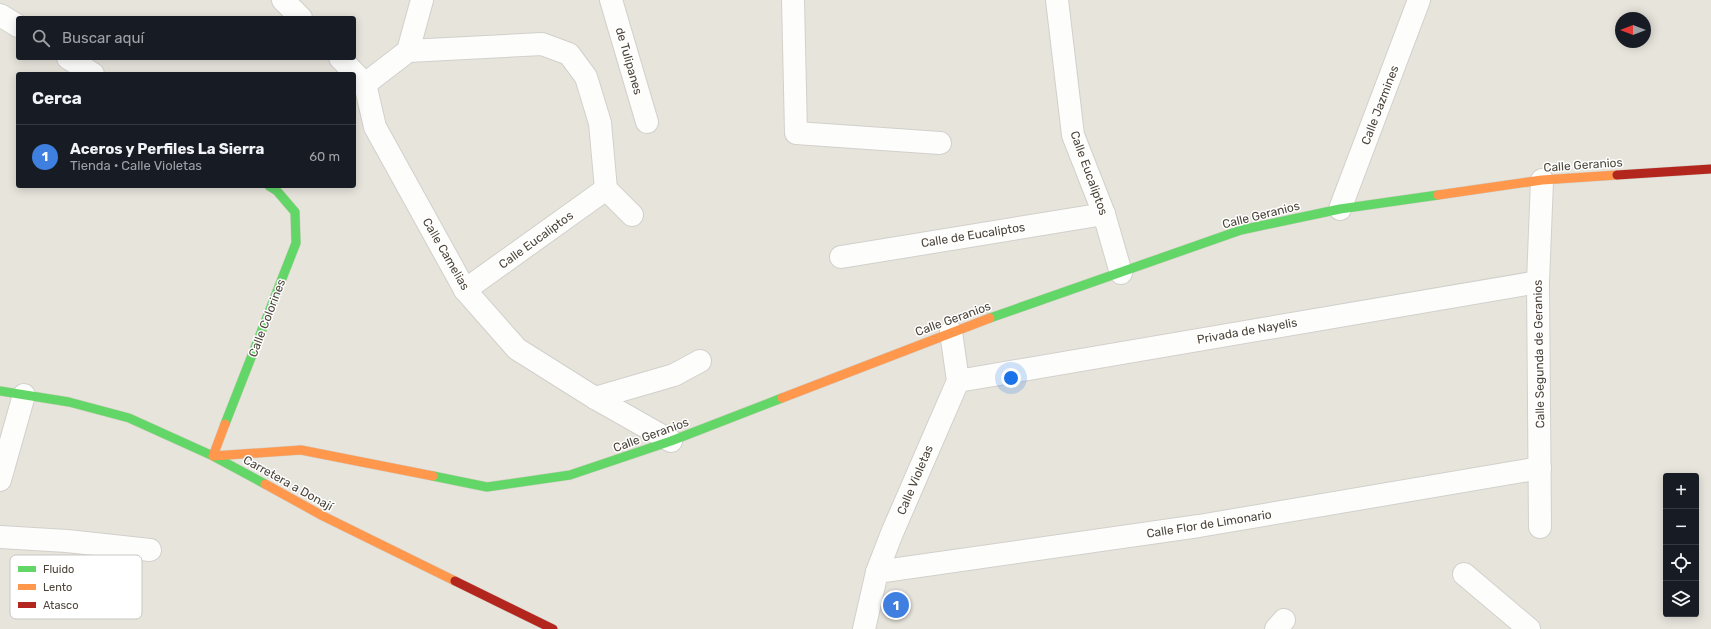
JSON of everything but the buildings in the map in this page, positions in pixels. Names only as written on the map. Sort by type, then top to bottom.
[{"type":"street","points":[[283,0],[299,16]]},
{"type":"street","points":[[408,51],[422,0]]},
{"type":"street","name":"de Tulipanes","points":[[611,0],[647,122]]},
{"type":"street","points":[[793,0],[796,133],[918,143],[940,143]]},
{"type":"street","name":"Calle Eucaliptos","points":[[1056,0],[1073,136],[1104,214],[1121,273]]},
{"type":"street","name":"Calle Jazmines","points":[[1340,209],[1419,0]]},
{"type":"street","points":[[0,15],[16,25]]},
{"type":"street","points":[[356,74],[366,84],[408,51],[542,44],[569,54],[586,77],[600,123],[606,189],[632,216]]},
{"type":"street","points":[[71,60],[90,72]]},
{"type":"street","points":[[342,60],[354,72]]},
{"type":"street","name":"Calle Camelias","points":[[366,84],[375,127],[465,290],[517,349],[595,398],[671,441]]},
{"type":"street","name":"Calle Geranios","points":[[213,456],[301,450],[487,486],[570,476],[671,441],[951,332],[1241,230],[1340,209],[1542,180],[1711,169]]},
{"type":"street","name":"Calle Segunda de Geranios","points":[[1540,527],[1538,282],[1542,180]]},
{"type":"street","name":"Calle Colorines","points":[[213,456],[296,243],[295,212],[277,191],[272,188]]},
{"type":"street","name":"Calle Eucaliptos","points":[[465,290],[606,189]]},
{"type":"street","name":"Calle de Eucaliptos","points":[[841,257],[1104,214]]},
{"type":"street","name":"Privada de Nayelis","points":[[958,381],[1538,282]]},
{"type":"street","points":[[951,332],[958,381]]},
{"type":"street","points":[[595,398],[674,376],[700,361]]},
{"type":"street","name":"Calle Violetas","points":[[864,629],[877,572],[892,533],[958,381]]},
{"type":"street","name":"Carretera a Donají","points":[[0,391],[69,402],[129,418],[213,456],[323,516],[553,629]]},
{"type":"street","points":[[0,480],[24,395]]},
{"type":"street","name":"Calle Flor de Limonario","points":[[877,572],[1199,526],[1540,468]]},
{"type":"street","points":[[0,537],[67,541],[150,550]]},
{"type":"street","points":[[1464,574],[1529,629]]},
{"type":"shaded area","points":[[0,0],[1711,0],[1711,629],[0,629]]},
{"type":"traffic: fast","points":[[225,424],[296,243],[295,212],[277,191],[272,188]]},
{"type":"traffic: fast","points":[[990,318],[1241,230],[1340,209],[1438,195]]},
{"type":"traffic: fast","points":[[0,391],[69,402],[129,418],[213,456],[265,484]]},
{"type":"traffic: fast","points":[[433,476],[487,487],[570,475],[671,441],[782,398]]},
{"type":"traffic: slow","points":[[1438,195],[1542,180],[1617,175]]},
{"type":"traffic: slow","points":[[782,398],[990,318]]},
{"type":"traffic: slow","points":[[225,424],[213,456],[301,450],[433,476]]},
{"type":"traffic: slow","points":[[265,484],[323,516],[455,581]]},
{"type":"traffic: jam","points":[[1617,175],[1711,169]]},
{"type":"traffic: jam","points":[[455,581],[553,629]]},
{"type":"place","name":"Aceros y Perfiles La Sierra","points":[[896,605]]}]
